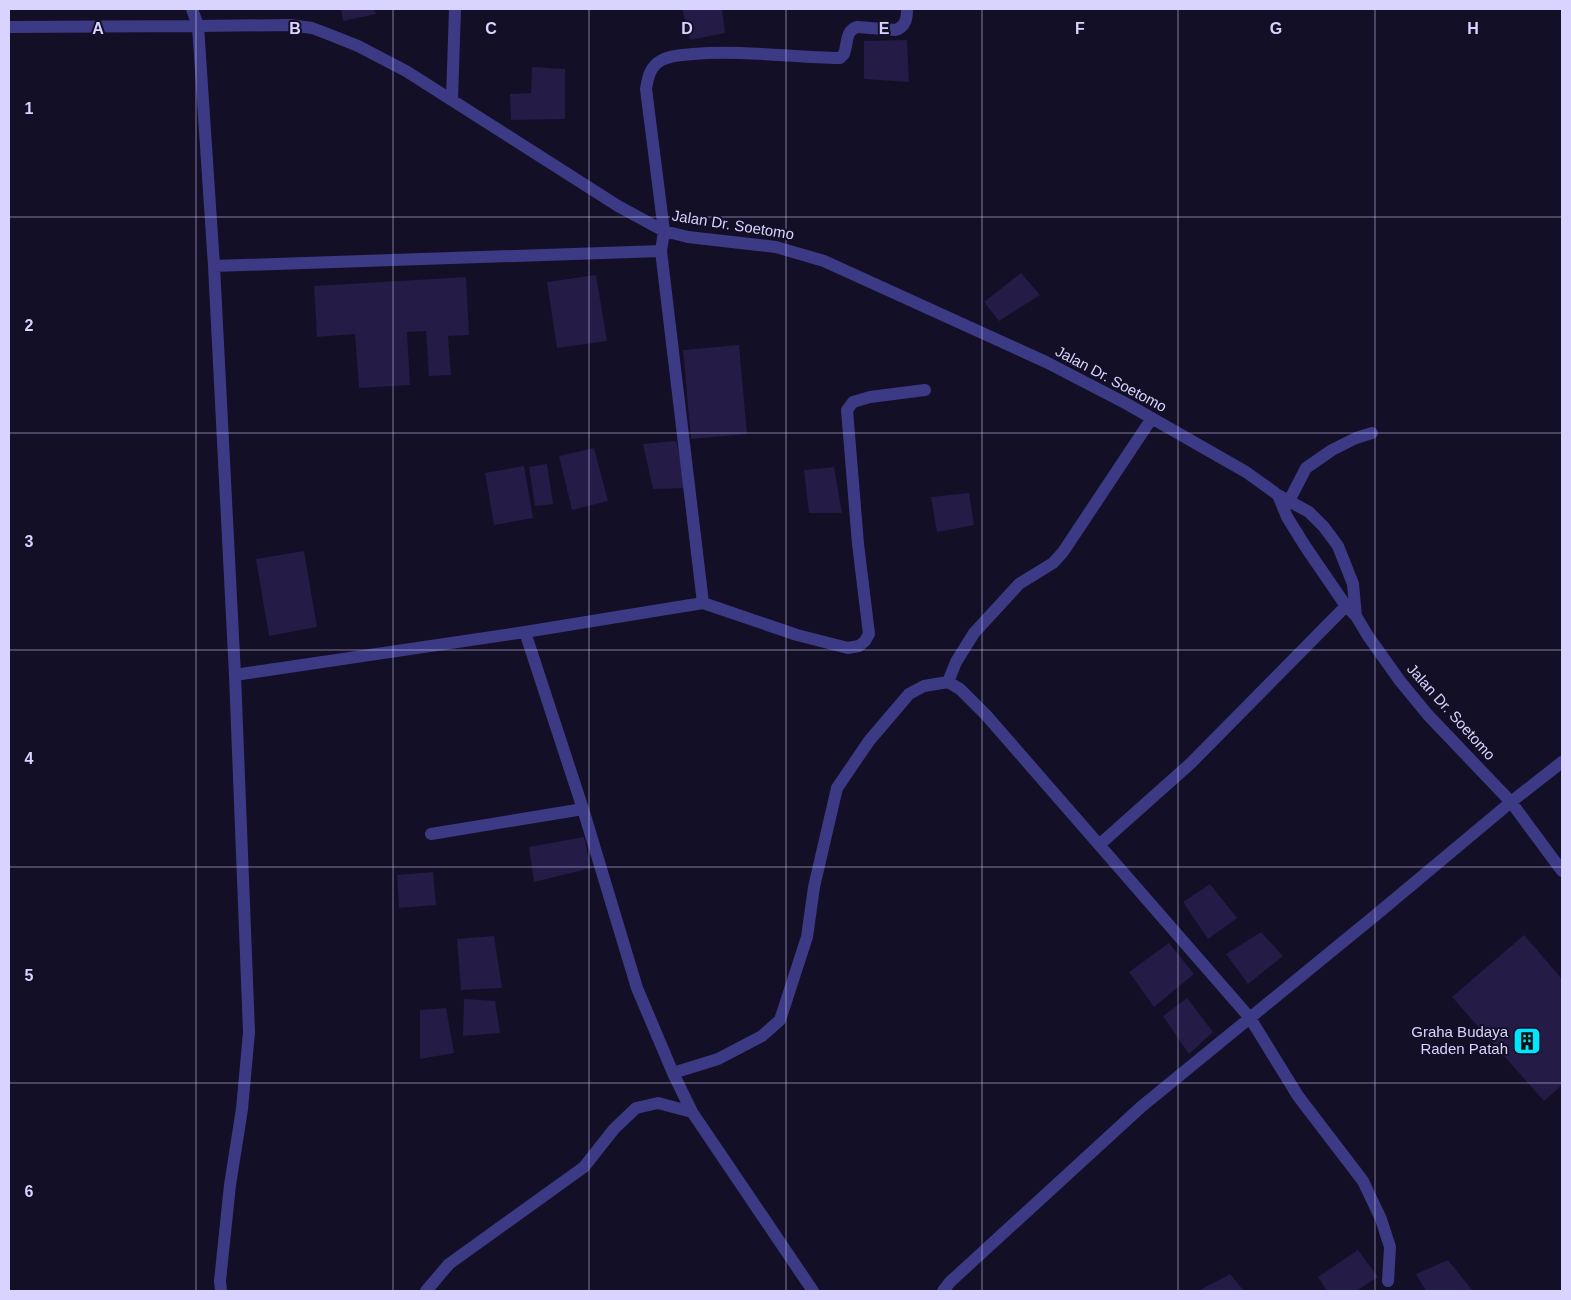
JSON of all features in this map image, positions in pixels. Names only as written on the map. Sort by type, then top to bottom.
[{"type":"street","points":[[192,9],[198,26],[214,266],[235,675],[249,1032],[242,1109],[230,1185],[220,1281],[221,1291]]},
{"type":"street","points":[[452,100],[455,9]]},
{"type":"street","points":[[703,602],[661,251],[664,231],[646,89],[649,73],[656,64],[664,59],[681,55],[722,52],[840,58],[844,54],[848,33],[851,29],[857,27],[896,30],[902,28],[905,23],[907,9]]},
{"type":"street","name":"Jalan Dr. Soetomo","points":[[9,27],[290,25],[312,28],[358,46],[406,71],[618,206],[664,231],[698,239],[776,248],[824,261],[1046,362],[1152,418],[1246,472],[1314,517],[1338,546],[1353,584],[1356,616]]},
{"type":"street","points":[[214,266],[661,251]]},
{"type":"street","points":[[235,675],[524,632],[703,602],[797,635],[848,648],[859,646],[869,634],[858,544],[847,410],[853,402],[870,397],[925,390]]},
{"type":"street","points":[[948,682],[956,662],[974,633],[1018,584],[1053,563],[1063,552],[1152,418]]},
{"type":"street","points":[[1284,498],[1306,468],[1332,450],[1356,438],[1372,433]]},
{"type":"street","name":"Jalan Dr. Soetomo","points":[[1284,498],[1288,517],[1296,531],[1346,606],[1356,616],[1400,681],[1428,715],[1511,802],[1562,871]]},
{"type":"street","points":[[1099,845],[1191,763],[1346,606]]},
{"type":"street","points":[[524,632],[583,809],[636,988],[673,1073],[692,1112],[813,1291]]},
{"type":"street","points":[[673,1073],[718,1060],[762,1036],[780,1020],[807,938],[814,887],[837,788],[869,741],[909,694],[924,686],[948,682],[960,689],[986,715],[1250,1018],[1298,1096],[1363,1181],[1390,1247],[1388,1281]]},
{"type":"street","points":[[949,1288],[1141,1107],[1562,762]]},
{"type":"street","points":[[431,834],[583,809]]},
{"type":"street","points":[[426,1291],[449,1264],[584,1167],[614,1129],[636,1108],[658,1103],[692,1112]]},
{"type":"building","points":[[341,9],[374,9],[376,14],[343,21]]},
{"type":"building","points":[[682,9],[722,9],[725,33],[690,40]]},
{"type":"building","points":[[907,40],[909,82],[864,79],[864,41]]},
{"type":"building","points":[[532,67],[565,69],[565,119],[511,120],[510,94],[531,93]]},
{"type":"building","points":[[1021,273],[1040,295],[999,321],[984,302]]},
{"type":"building","points":[[596,275],[607,341],[557,348],[547,282]]},
{"type":"building","points":[[466,277],[469,335],[448,336],[451,375],[429,376],[426,331],[407,332],[410,385],[359,388],[355,334],[317,337],[314,286]]},
{"type":"building","points":[[739,345],[747,434],[691,439],[683,350]]},
{"type":"building","points":[[676,441],[688,488],[653,489],[643,444]]},
{"type":"building","points":[[594,448],[608,501],[572,510],[559,456]]},
{"type":"building","points":[[547,464],[553,504],[535,506],[529,467]]},
{"type":"building","points":[[524,466],[533,518],[494,525],[485,473]]},
{"type":"building","points":[[834,467],[842,513],[809,513],[804,470]]},
{"type":"building","points":[[969,493],[974,525],[937,532],[931,497]]},
{"type":"building","points":[[304,551],[317,627],[269,636],[256,559]]},
{"type":"building","points":[[584,837],[591,868],[534,882],[529,847]]},
{"type":"building","points":[[433,872],[436,905],[399,908],[397,875]]},
{"type":"building","points":[[1210,884],[1237,918],[1208,939],[1183,902]]},
{"type":"building","points":[[1261,932],[1283,956],[1248,984],[1226,954]]},
{"type":"building","name":"Graha Budaya Raden Patah","points":[[1524,935],[1562,979],[1562,1085],[1544,1101],[1452,997]]},
{"type":"building","points":[[494,936],[502,988],[461,990],[457,939]]},
{"type":"building","points":[[1169,943],[1194,974],[1154,1007],[1129,972]]},
{"type":"building","points":[[1187,998],[1213,1032],[1189,1054],[1163,1016]]},
{"type":"building","points":[[464,999],[495,1001],[500,1033],[463,1036]]},
{"type":"building","points":[[446,1008],[454,1053],[420,1059],[420,1010]]},
{"type":"building","points":[[1358,1250],[1378,1277],[1356,1291],[1327,1291],[1318,1277]]},
{"type":"building","points":[[1448,1260],[1473,1291],[1426,1291],[1416,1274]]},
{"type":"building","points":[[1230,1274],[1244,1291],[1198,1291]]},
{"type":"place","name":"Graha Budaya Raden Patah","points":[[1527,1041]]}]
